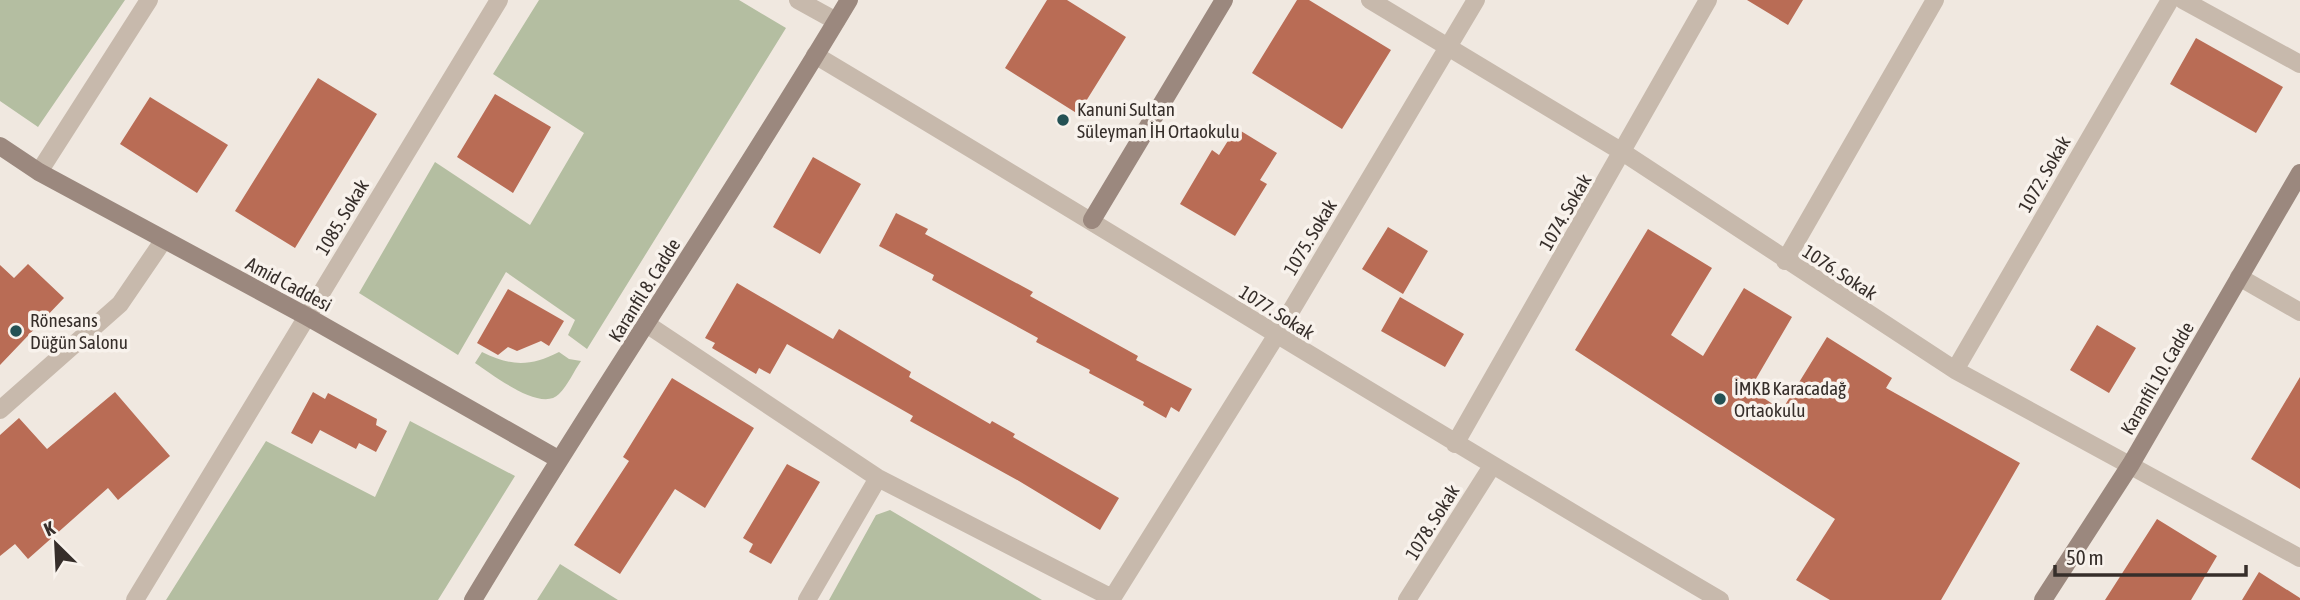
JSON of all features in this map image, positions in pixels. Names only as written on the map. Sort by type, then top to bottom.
[{"type":"street","points":[[39,173],[149,0]]},
{"type":"street","name":"1085. Sokak","points":[[135,600],[499,0]]},
{"type":"street","points":[[798,0],[836,21]]},
{"type":"street","name":"Karanfil 8. Cadde","points":[[473,600],[558,459],[648,325],[849,0]]},
{"type":"street","points":[[1092,219],[1224,0]]},
{"type":"street","name":"1076. Sokak","points":[[1370,0],[1624,153],[1955,370],[2300,558]]},
{"type":"street","name":"1075. Sokak","points":[[1111,599],[1276,336],[1476,0]]},
{"type":"street","name":"1074. Sokak","points":[[1455,444],[1624,153],[1708,0]]},
{"type":"street","points":[[1785,261],[1935,0]]},
{"type":"street","name":"1072. Sokak","points":[[1955,370],[2170,0]]},
{"type":"street","points":[[2183,0],[2300,64]]},
{"type":"street","name":"1077. Sokak","points":[[815,55],[1092,219],[1276,336],[1455,444],[1720,600]]},
{"type":"street","name":"Amid Caddesi","points":[[0,146],[39,173],[306,316],[558,459]]},
{"type":"street","name":"Karanfil 10. Cadde","points":[[2043,600],[2131,464],[2300,173]]},
{"type":"street","points":[[0,410],[120,303],[163,241]]},
{"type":"street","points":[[2239,277],[2300,312]]},
{"type":"street","points":[[648,325],[878,478],[1111,599]]},
{"type":"street","name":"1078. Sokak","points":[[1407,600],[1492,466]]},
{"type":"street","points":[[807,600],[878,478]]},
{"type":"green space","points":[[0,0],[125,0],[38,127],[0,101]]},
{"type":"green space","points":[[539,0],[739,0],[786,28],[587,349],[568,335],[575,320],[506,272],[458,355],[359,293],[435,162],[530,225],[584,133],[493,74]]},
{"type":"green space","points":[[482,352],[502,360],[520,363],[539,360],[559,352],[569,359],[581,361],[559,394],[551,399],[541,399],[504,383],[475,363]]},
{"type":"green space","points":[[410,421],[515,476],[438,600],[166,600],[266,441],[375,497]]},
{"type":"green space","points":[[890,510],[1042,600],[829,600],[876,515]]},
{"type":"green space","points":[[560,564],[618,600],[537,600]]},
{"type":"building","points":[[1047,0],[1067,0],[1126,37],[1078,114],[1005,68]]},
{"type":"building","points":[[1297,0],[1309,0],[1391,50],[1342,129],[1252,73]]},
{"type":"building","points":[[1747,0],[1803,0],[1788,25]]},
{"type":"building","points":[[2196,38],[2283,87],[2256,133],[2170,84]]},
{"type":"building","points":[[318,78],[377,114],[295,248],[235,211]]},
{"type":"building","points":[[495,94],[551,127],[513,193],[457,157]]},
{"type":"building","points":[[150,97],[228,145],[197,193],[120,144]]},
{"type":"building","points":[[1236,128],[1277,153],[1260,180],[1267,184],[1235,236],[1180,204],[1212,150],[1219,155]]},
{"type":"building","points":[[813,157],[861,184],[820,254],[773,227]]},
{"type":"building","points":[[896,213],[928,229],[925,234],[1033,292],[1030,296],[1138,356],[1136,360],[1192,389],[1179,412],[1171,407],[1166,418],[1143,405],[1144,402],[1089,373],[1090,370],[1036,342],[1038,338],[932,280],[934,275],[879,246]]},
{"type":"building","points":[[1388,227],[1428,251],[1403,294],[1362,269]]},
{"type":"building","points":[[1648,229],[1712,268],[1671,335],[1703,356],[1744,288],[1792,317],[1750,389],[1782,410],[1827,337],[1892,378],[1886,388],[2020,463],[1941,600],[1830,600],[1796,580],[1835,519],[1575,350]]},
{"type":"building","name":"Rönesans Düğün Salonu","points":[[28,264],[64,298],[0,365],[0,265],[14,278]]},
{"type":"building","points":[[737,283],[833,339],[839,329],[911,372],[909,377],[990,424],[992,421],[1015,434],[1013,437],[1119,498],[1100,530],[1019,481],[910,421],[913,416],[787,344],[770,374],[759,368],[756,374],[712,348],[715,343],[705,338]]},
{"type":"building","points":[[508,289],[564,321],[549,346],[541,341],[517,351],[508,347],[498,355],[477,343]]},
{"type":"building","points":[[1400,297],[1464,334],[1445,367],[1381,331]]},
{"type":"building","points":[[2097,325],[2136,348],[2109,393],[2070,370]]},
{"type":"building","points":[[2300,377],[2300,489],[2251,459]]},
{"type":"building","points":[[672,378],[754,428],[705,508],[675,489],[620,574],[574,545],[629,461],[623,457]]},
{"type":"building","points":[[115,392],[170,456],[118,500],[108,488],[28,559],[15,544],[0,556],[0,435],[19,418],[47,449]]},
{"type":"building","points":[[313,392],[325,399],[328,393],[377,419],[376,425],[387,431],[376,452],[359,443],[356,449],[320,430],[312,444],[291,433]]},
{"type":"building","points":[[787,464],[820,482],[771,564],[749,552],[753,544],[743,538]]},
{"type":"building","points":[[2157,519],[2217,556],[2191,600],[2105,600]]},
{"type":"building","points":[[2259,572],[2300,598],[2300,600],[2242,600]]},
{"type":"place","name":"Kanuni Sultan Süleyman İH Ortaokulu","points":[[1063,120]]},
{"type":"place","name":"Rönesans Düğün Salonu","points":[[16,331]]},
{"type":"place","name":"İMKB Karacadağ Ortaokulu","points":[[1720,399]]}]
